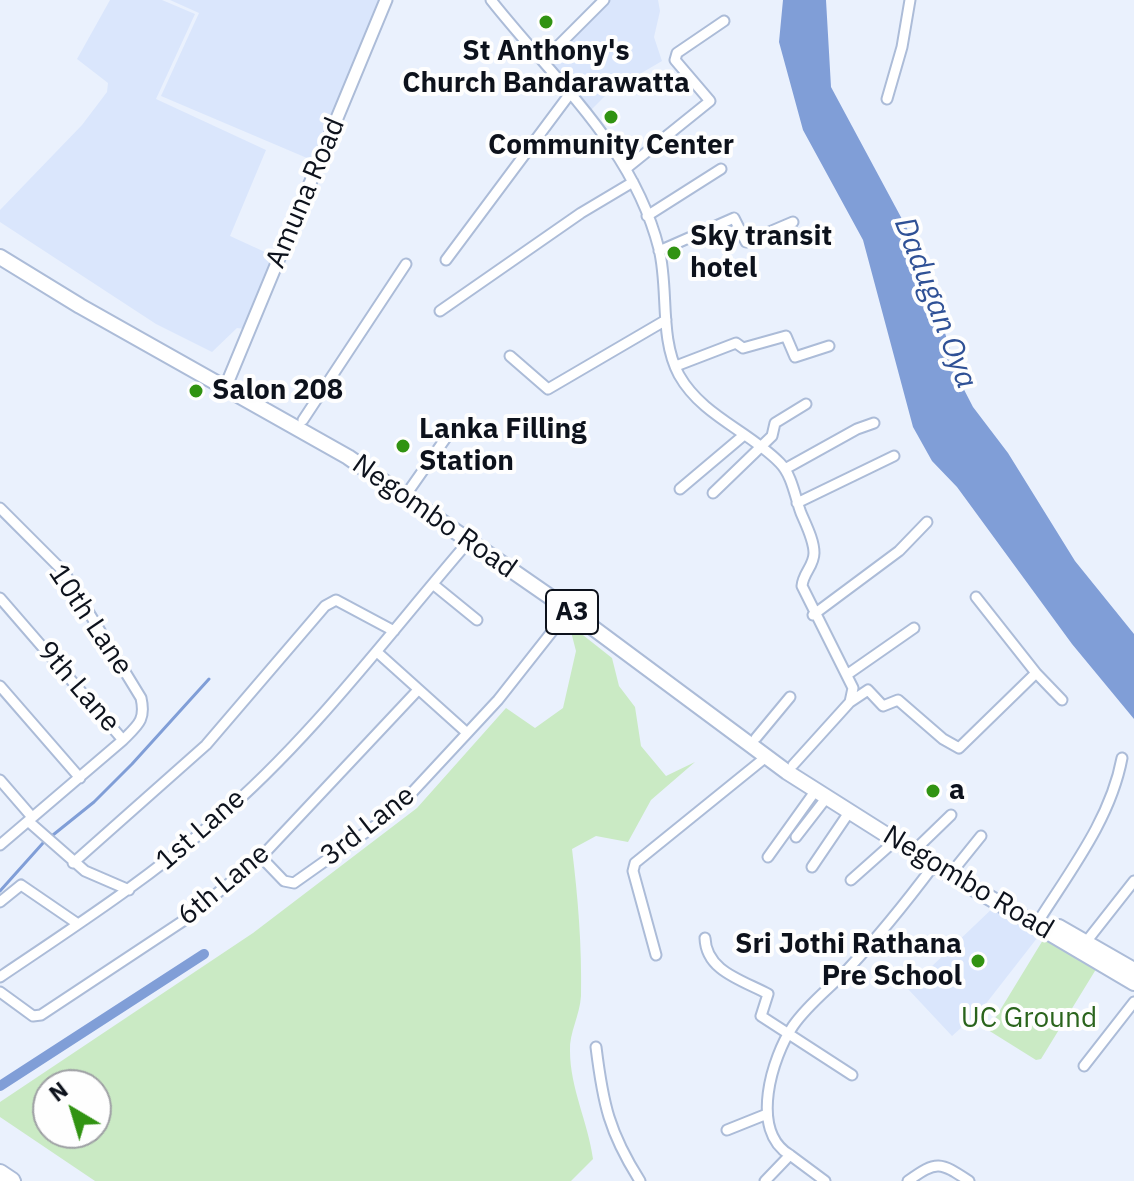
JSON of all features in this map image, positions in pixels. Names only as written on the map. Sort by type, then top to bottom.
[{"type":"highway","name":"Negombo Road","points":[[0,246],[348,457],[569,610],[766,757],[934,865],[1134,983]]},
{"type":"highway","name":"Negombo Road","points":[[0,257],[80,306],[303,420],[410,489],[573,603],[793,765],[956,867],[1134,970]]},
{"type":"highway","points":[[0,1173],[12,1181]]},
{"type":"street","name":"Amuna Road","points":[[228,382],[386,0]]},
{"type":"street","points":[[491,0],[572,91],[628,167],[659,251],[666,320],[679,374],[705,407],[785,469],[814,547],[812,564],[803,576],[802,586],[813,615],[848,674],[853,688],[850,702]]},
{"type":"street","points":[[543,61],[604,0]]},
{"type":"street","points":[[887,99],[902,47],[910,0]]},
{"type":"street","points":[[628,167],[710,101],[675,60],[677,53],[724,21]]},
{"type":"street","points":[[446,260],[572,91]]},
{"type":"street","points":[[647,216],[721,169]]},
{"type":"street","points":[[440,311],[581,213],[633,182]]},
{"type":"street","points":[[659,251],[734,218],[746,242],[793,222]]},
{"type":"street","points":[[303,420],[406,264]]},
{"type":"street","points":[[510,356],[548,389],[666,320]]},
{"type":"street","points":[[676,366],[736,343],[743,348],[786,336],[795,357],[829,346]]},
{"type":"street","points":[[713,493],[760,448],[774,432],[775,423],[806,404]]},
{"type":"street","points":[[785,469],[857,429],[874,423]]},
{"type":"street","points":[[410,489],[450,432]]},
{"type":"street","points":[[680,489],[744,435]]},
{"type":"street","points":[[797,503],[894,456]]},
{"type":"street","name":"10th Lane","points":[[0,508],[64,572],[141,698],[145,714],[142,722],[123,740],[0,845]]},
{"type":"street","points":[[813,615],[899,551],[927,522]]},
{"type":"street","name":"1st Lane","points":[[0,977],[129,890],[217,819],[289,751],[469,541]]},
{"type":"street","points":[[434,585],[477,620]]},
{"type":"street","points":[[976,597],[1036,673],[1062,700]]},
{"type":"street","name":"9th Lane","points":[[0,598],[123,740]]},
{"type":"street","points":[[73,863],[206,745],[325,606],[336,600],[394,631]]},
{"type":"street","points":[[377,652],[466,732],[498,700],[569,610]]},
{"type":"street","points":[[848,674],[914,628]]},
{"type":"street","points":[[793,765],[850,702],[868,690],[883,706],[898,700],[943,739],[959,748],[1036,673]]},
{"type":"street","points":[[0,686],[80,778]]},
{"type":"street","name":"6th Lane","points":[[0,992],[33,1016],[48,1012],[186,919],[261,857],[417,691]]},
{"type":"street","points":[[756,738],[790,697]]},
{"type":"street","name":"3rd Lane","points":[[261,857],[284,881],[294,883],[393,813],[466,732]]},
{"type":"street","points":[[656,955],[633,871],[635,863],[766,757]]},
{"type":"street","points":[[1041,917],[1110,804],[1116,791],[1122,758]]},
{"type":"street","points":[[0,780],[42,837],[73,863],[108,884],[129,890]]},
{"type":"street","points":[[796,837],[821,793]]},
{"type":"street","points":[[768,857],[821,793]]},
{"type":"street","points":[[812,867],[850,811]]},
{"type":"street","points":[[920,845],[951,815]]},
{"type":"street","points":[[956,867],[981,836]]},
{"type":"street","points":[[851,880],[896,840]]},
{"type":"street","points":[[825,1181],[781,1150],[767,1114],[773,1075],[788,1035],[807,1009],[893,918],[934,865]]},
{"type":"street","points":[[1086,942],[1134,881]]},
{"type":"street","points":[[0,902],[21,885],[78,924]]},
{"type":"street","points":[[705,938],[705,955],[715,967],[768,994],[761,1016],[852,1075]]},
{"type":"street","points":[[1084,1066],[1134,1002]]},
{"type":"street","points":[[596,1047],[603,1105],[619,1146],[640,1181]]},
{"type":"street","points":[[727,1130],[767,1114]]},
{"type":"street","points":[[765,1181],[790,1155]]},
{"type":"street","points":[[908,1181],[932,1165],[941,1164],[969,1181]]},
{"type":"shaded area","points":[[110,0],[162,0],[195,14],[156,99],[266,150],[230,236],[278,258],[245,329],[237,328],[212,352],[156,324],[0,222],[0,210],[82,125],[107,92],[108,83],[77,59]]},
{"type":"shaded area","points":[[170,0],[383,0],[314,161],[161,96],[199,13]]},
{"type":"shaded area","points":[[609,0],[658,0],[660,11],[654,37],[662,61],[609,92],[591,110],[549,60]]},
{"type":"shaded area","name":"Sri Jothi Rathana Pre School","points":[[997,904],[1041,933],[981,1010],[952,1036],[908,989]]},
{"type":"green space","points":[[569,624],[612,658],[619,686],[635,707],[641,746],[666,776],[695,762],[651,800],[628,842],[596,836],[572,849],[581,977],[580,1003],[570,1044],[571,1065],[593,1159],[571,1181],[95,1181],[48,1149],[112,1149],[112,1069],[49,1069],[253,933],[417,808],[506,708],[535,728],[563,708],[576,651]]},
{"type":"green space","name":"UC Ground","points":[[1046,935],[1098,966],[1041,1059],[1036,1060],[988,1030]]},
{"type":"green space","points":[[32,1081],[32,1139],[0,1117],[0,1102]]},
{"type":"water","name":"Dadugan Oya","points":[[783,0],[826,0],[831,87],[924,260],[958,378],[973,407],[1008,453],[1075,561],[1134,634],[1134,719],[1072,644],[957,487],[932,461],[913,427],[863,240],[803,130],[779,42]]},
{"type":"waterway","points":[[0,891],[43,843],[94,802],[132,764],[209,679]]},
{"type":"waterway","points":[[0,1086],[204,954]]},
{"type":"place","name":"St Anthony's Church Bandarawatta","points":[[546,22]]},
{"type":"place","name":"Community Center","points":[[611,117]]},
{"type":"place","name":"Sky transit hotel","points":[[674,253]]},
{"type":"place","name":"Salon 208","points":[[196,391]]},
{"type":"place","name":"Lanka Filling Station","points":[[403,446]]},
{"type":"place","name":"a","points":[[933,791]]},
{"type":"place","name":"Sri Jothi Rathana Pre School","points":[[978,961]]}]
